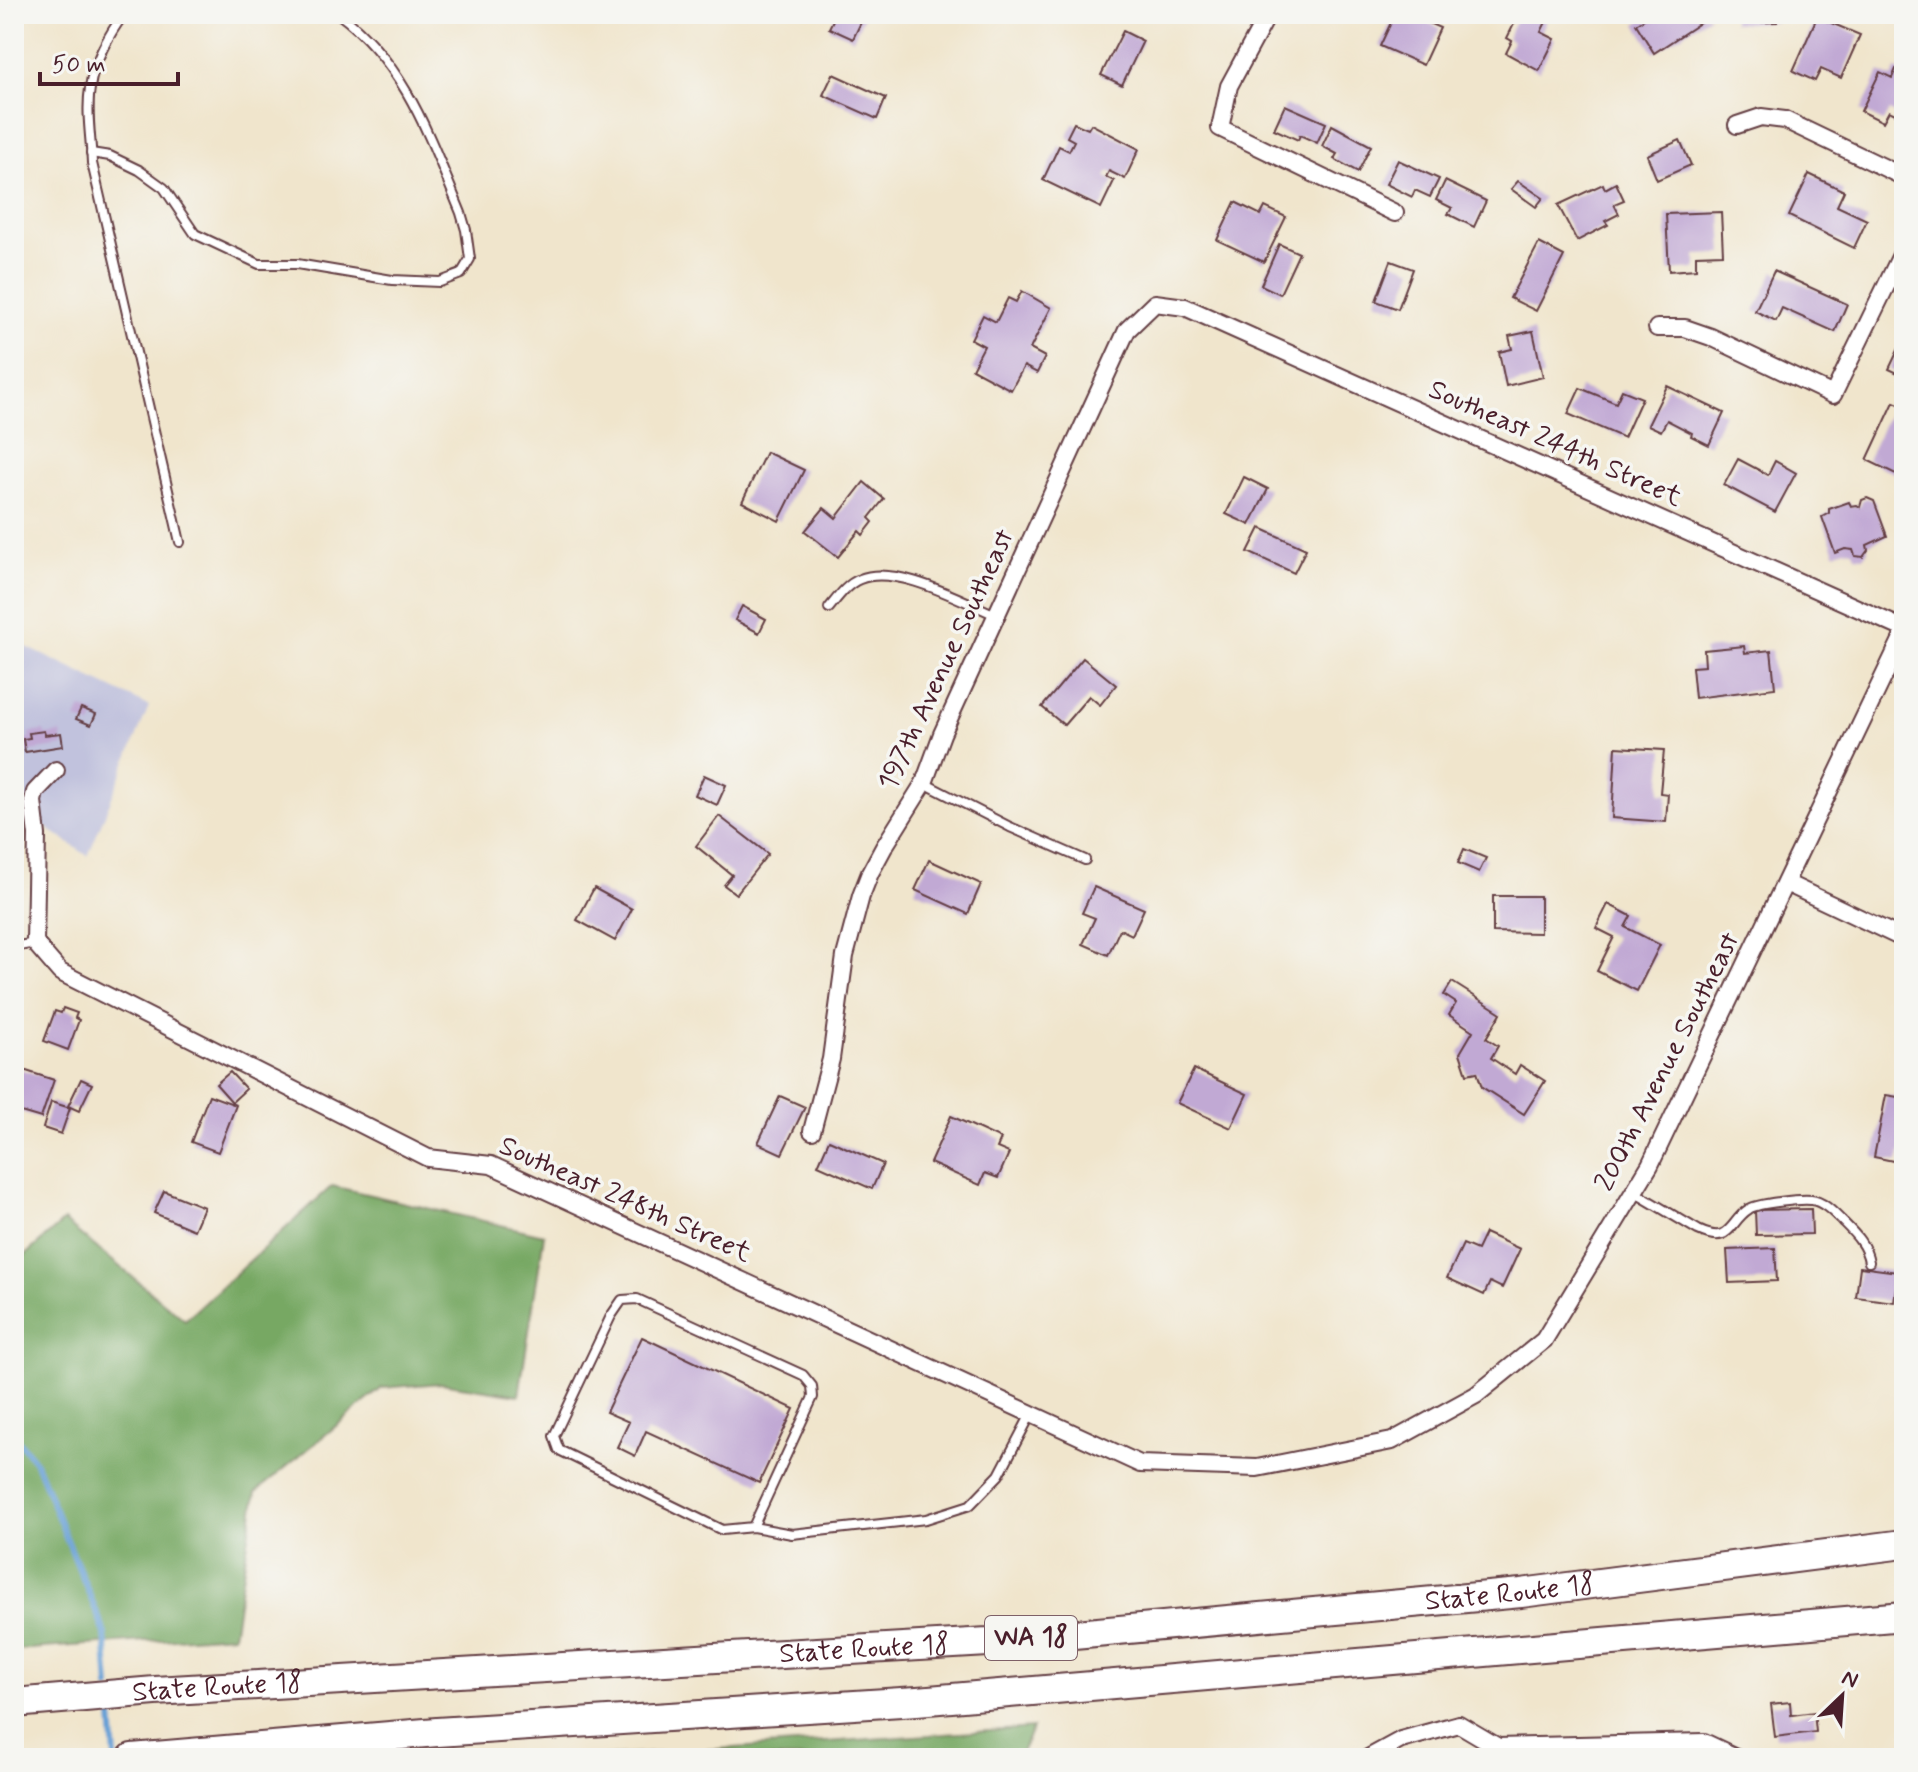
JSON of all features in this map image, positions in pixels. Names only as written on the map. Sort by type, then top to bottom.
[{"type":"highway","name":"State Route 18","points":[[14,1703],[155,1691],[988,1642],[1521,1593],[1904,1544]]},
{"type":"highway","name":"State Route 18","points":[[132,1758],[437,1732],[932,1699],[1904,1616]]},
{"type":"street","points":[[1268,14],[1229,86],[1220,128],[1395,213]]},
{"type":"street","points":[[1737,125],[1761,117],[1785,120],[1904,177]]},
{"type":"street","points":[[1657,328],[1685,328],[1711,337],[1833,395],[1904,249]]},
{"type":"street","name":"197th Avenue Southeast","points":[[812,1131],[831,1059],[845,956],[870,873],[924,783],[942,734],[1127,330],[1155,303],[1185,307]]},
{"type":"street","name":"Southeast 244th Street","points":[[1185,307],[1904,631]]},
{"type":"street","name":"200th Avenue Southeast","points":[[1392,1441],[1476,1395],[1544,1340],[1650,1165],[1904,631]]},
{"type":"street","points":[[35,943],[37,835],[33,801],[35,792],[56,770]]},
{"type":"street","points":[[1786,883],[1904,939]]},
{"type":"street","name":"Southeast 248th Street","points":[[35,943],[60,972],[428,1158],[491,1165],[1140,1464],[1257,1468],[1392,1441]]},
{"type":"street","points":[[1368,1758],[1401,1740],[1459,1724],[1498,1747],[1704,1742],[1738,1758]]},
{"type":"lane","points":[[124,14],[107,37],[90,86],[91,153],[108,239],[180,542]]},
{"type":"lane","points":[[91,153],[110,156],[139,170],[164,188],[195,234],[259,264],[297,264],[392,280],[440,282],[461,274],[470,259],[466,230],[420,114],[397,75],[360,29],[339,14]]},
{"type":"lane","points":[[829,608],[848,586],[861,578],[892,575],[929,586],[997,615]]},
{"type":"lane","points":[[924,783],[1010,827],[1085,860]]},
{"type":"lane","points":[[14,945],[35,943]]},
{"type":"lane","points":[[1634,1192],[1698,1230],[1718,1235],[1731,1230],[1746,1210],[1759,1204],[1813,1200],[1826,1206],[1857,1236],[1867,1251],[1869,1262]]},
{"type":"lane","points":[[753,1527],[813,1397],[812,1386],[803,1375],[637,1299],[622,1300],[611,1316],[554,1436],[559,1450],[722,1530],[753,1527],[792,1534],[926,1519],[970,1505],[999,1475],[1031,1413]]},
{"type":"shaded area","points":[[14,641],[149,706],[88,856],[14,806]]},
{"type":"green space","points":[[332,1186],[544,1235],[519,1395],[441,1383],[382,1388],[256,1492],[233,1635],[14,1650],[14,1265],[64,1221],[185,1320]]},
{"type":"green space","points":[[1033,1728],[1018,1758],[586,1758]]},
{"type":"building","points":[[836,14],[865,14],[853,39],[829,28]]},
{"type":"building","points":[[1395,14],[1408,14],[1440,28],[1423,65],[1380,46]]},
{"type":"building","points":[[1519,14],[1550,14],[1541,32],[1555,39],[1539,71],[1506,53],[1512,41],[1507,38]]},
{"type":"building","points":[[1652,14],[1707,14],[1709,17],[1654,53],[1636,24]]},
{"type":"building","points":[[1733,14],[1777,14],[1777,22],[1733,23]]},
{"type":"building","points":[[1817,17],[1860,35],[1841,78],[1821,69],[1815,81],[1793,71]]},
{"type":"building","points":[[1123,31],[1143,41],[1122,85],[1101,75]]},
{"type":"building","points":[[1896,69],[1904,73],[1904,118],[1889,111],[1883,122],[1861,111],[1880,72],[1892,78]]},
{"type":"building","points":[[833,74],[886,98],[877,119],[823,95]]},
{"type":"building","points":[[1285,105],[1326,123],[1317,143],[1300,135],[1298,140],[1274,129]]},
{"type":"building","points":[[1074,123],[1088,129],[1091,124],[1139,149],[1125,179],[1109,171],[1106,177],[1114,181],[1101,208],[1043,180],[1059,146],[1069,151],[1074,141],[1067,137]]},
{"type":"building","points":[[1332,125],[1371,146],[1358,172],[1334,159],[1337,154],[1322,146]]},
{"type":"building","points":[[1680,140],[1691,165],[1657,180],[1647,155]]},
{"type":"building","points":[[1398,160],[1439,179],[1430,197],[1415,190],[1412,197],[1386,184]]},
{"type":"building","points":[[1809,174],[1844,191],[1837,206],[1867,220],[1854,248],[1789,216]]},
{"type":"building","points":[[1445,181],[1486,201],[1474,227],[1448,214],[1452,208],[1436,200]]},
{"type":"building","points":[[1518,181],[1543,198],[1536,207],[1511,189]]},
{"type":"building","points":[[1616,183],[1624,200],[1614,204],[1619,214],[1605,221],[1608,225],[1577,241],[1558,205],[1603,184],[1605,189]]},
{"type":"building","points":[[1235,202],[1261,215],[1265,207],[1286,217],[1264,262],[1217,240]]},
{"type":"building","points":[[1721,212],[1723,254],[1696,255],[1696,269],[1669,271],[1666,214]]},
{"type":"building","points":[[1539,243],[1564,256],[1536,311],[1510,298]]},
{"type":"building","points":[[1279,244],[1299,253],[1280,294],[1261,285]]},
{"type":"building","points":[[1391,261],[1413,269],[1398,309],[1376,301]]},
{"type":"building","points":[[1774,271],[1847,304],[1835,332],[1782,308],[1776,321],[1755,311]]},
{"type":"building","points":[[1022,291],[1051,308],[1030,349],[1045,357],[1037,373],[1024,366],[1011,390],[972,369],[984,346],[971,339],[983,315],[996,322],[1008,298],[1016,302]]},
{"type":"building","points":[[1533,331],[1543,377],[1506,386],[1499,352],[1512,349],[1509,336]]},
{"type":"building","points":[[1901,344],[1904,346],[1904,376],[1889,369]]},
{"type":"building","points":[[1667,386],[1724,413],[1709,445],[1667,420],[1661,431],[1648,425]]},
{"type":"building","points":[[1580,388],[1616,403],[1622,390],[1642,398],[1624,438],[1568,414]]},
{"type":"building","points":[[1894,402],[1904,406],[1904,478],[1867,460]]},
{"type":"building","points":[[766,452],[804,470],[779,521],[742,502]]},
{"type":"building","points":[[1738,459],[1768,475],[1775,461],[1796,473],[1775,512],[1724,485]]},
{"type":"building","points":[[1244,477],[1268,489],[1250,525],[1226,514]]},
{"type":"building","points":[[864,482],[884,499],[869,518],[873,522],[863,535],[859,531],[838,557],[805,531],[824,508],[836,518]]},
{"type":"building","points":[[1867,498],[1874,501],[1887,536],[1867,545],[1868,550],[1863,557],[1855,556],[1853,550],[1835,553],[1822,517],[1829,513],[1829,509],[1849,502],[1851,506],[1860,507],[1862,500]]},
{"type":"building","points":[[1260,528],[1306,549],[1294,573],[1248,552]]},
{"type":"building","points":[[742,606],[766,619],[759,633],[735,620]]},
{"type":"building","points":[[1744,646],[1745,653],[1771,650],[1775,688],[1695,698],[1692,667],[1705,666],[1704,650]]},
{"type":"building","points":[[1083,658],[1116,685],[1100,705],[1089,696],[1064,725],[1042,707]]},
{"type":"building","points":[[81,708],[96,714],[91,725],[76,719]]},
{"type":"building","points":[[44,731],[45,735],[61,733],[63,746],[25,752],[23,739],[30,738],[29,733]]},
{"type":"building","points":[[1616,747],[1664,750],[1660,793],[1668,794],[1666,822],[1612,818]]},
{"type":"building","points":[[704,775],[726,785],[717,805],[695,795]]},
{"type":"building","points":[[719,816],[768,854],[736,894],[724,885],[732,875],[696,846]]},
{"type":"building","points":[[1464,849],[1486,858],[1479,872],[1458,863]]},
{"type":"building","points":[[929,860],[981,884],[968,914],[915,890]]},
{"type":"building","points":[[1094,887],[1144,909],[1132,935],[1120,929],[1108,955],[1083,944],[1095,918],[1082,913]]},
{"type":"building","points":[[594,888],[632,909],[615,941],[577,920]]},
{"type":"building","points":[[1493,896],[1540,896],[1540,933],[1493,932]]},
{"type":"building","points":[[1608,904],[1631,916],[1625,927],[1660,945],[1637,991],[1597,971],[1614,937],[1596,928]]},
{"type":"building","points":[[1452,982],[1501,1013],[1486,1038],[1498,1046],[1491,1058],[1515,1074],[1520,1065],[1545,1081],[1524,1114],[1482,1087],[1477,1072],[1467,1074],[1460,1053],[1473,1031],[1449,1015],[1456,1003],[1444,995]]},
{"type":"building","points":[[63,1008],[77,1013],[75,1018],[79,1020],[68,1050],[44,1041],[55,1011],[61,1013]]},
{"type":"building","points":[[14,1067],[54,1080],[41,1118],[14,1110]]},
{"type":"building","points":[[1194,1069],[1247,1094],[1231,1128],[1177,1103]]},
{"type":"building","points":[[230,1072],[246,1089],[232,1102],[216,1084]]},
{"type":"building","points":[[81,1079],[92,1084],[79,1111],[68,1106]]},
{"type":"building","points":[[209,1095],[236,1105],[218,1152],[191,1142]]},
{"type":"building","points":[[1886,1095],[1904,1098],[1904,1137],[1898,1162],[1874,1157]]},
{"type":"building","points":[[780,1096],[805,1107],[782,1154],[758,1143]]},
{"type":"building","points":[[51,1102],[70,1108],[61,1134],[43,1128]]},
{"type":"building","points":[[951,1116],[1001,1139],[997,1148],[1009,1153],[998,1178],[985,1173],[980,1185],[930,1163]]},
{"type":"building","points":[[829,1140],[883,1164],[872,1189],[818,1165]]},
{"type":"building","points":[[164,1191],[204,1207],[194,1230],[154,1213]]},
{"type":"building","points":[[1811,1209],[1812,1234],[1756,1235],[1755,1210]]},
{"type":"building","points":[[1485,1233],[1520,1249],[1502,1288],[1490,1282],[1484,1295],[1447,1278],[1463,1244],[1477,1250]]},
{"type":"building","points":[[1775,1248],[1777,1281],[1729,1283],[1727,1250]]},
{"type":"building","points":[[1860,1267],[1898,1272],[1894,1302],[1856,1297]]},
{"type":"building","points":[[642,1337],[794,1409],[759,1483],[646,1431],[635,1456],[617,1447],[629,1422],[606,1412]]},
{"type":"building","points":[[1790,1702],[1791,1715],[1814,1712],[1816,1732],[1775,1737],[1771,1704]]},
{"type":"waterway","points":[[14,1435],[36,1463],[105,1633],[109,1687]]},
{"type":"waterway","points":[[111,1702],[115,1758]]}]
